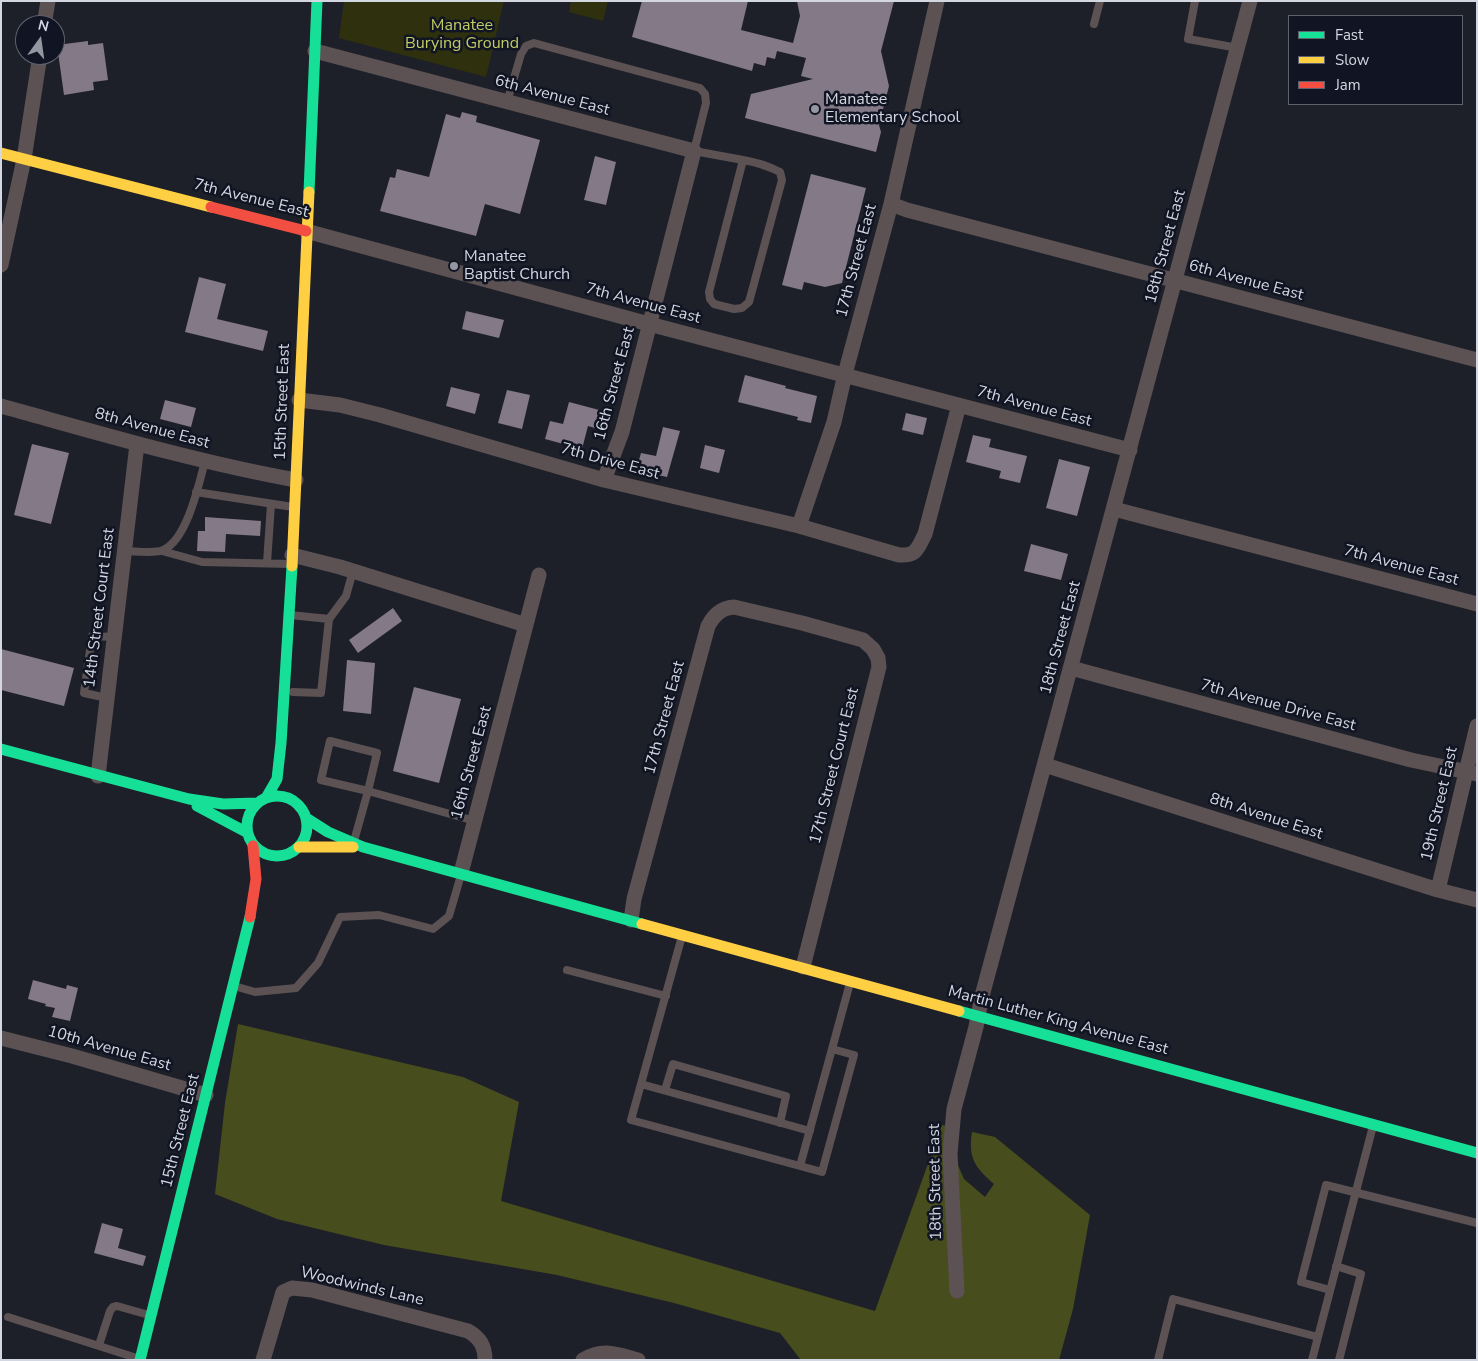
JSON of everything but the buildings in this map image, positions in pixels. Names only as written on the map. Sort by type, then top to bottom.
[{"type":"street","points":[[46,15],[48,1]]},
{"type":"street","name":"15th Street East","points":[[291,758],[293,680],[285,672],[295,508],[316,1]]},
{"type":"street","name":"17th Street East","points":[[798,526],[834,422],[890,204],[937,1]]},
{"type":"street","name":"18th Street East","points":[[956,1291],[950,1154],[954,1109],[979,1016],[982,996],[1250,1]]},
{"type":"street","name":"6th Avenue East","points":[[315,51],[694,151]]},
{"type":"street","points":[[1,265],[24,159],[38,65]]},
{"type":"street","name":"16th Street East","points":[[604,480],[622,432],[694,151]]},
{"type":"street","name":"7th Avenue East","points":[[1,153],[306,231],[649,324],[1130,450]]},
{"type":"street","name":"6th Avenue East","points":[[890,204],[1477,360]]},
{"type":"street","name":"7th Drive East","points":[[299,400],[321,402],[372,413],[604,480],[798,526],[899,555],[913,554],[925,534],[959,405]]},
{"type":"street","name":"8th Avenue East","points":[[1,406],[137,444],[253,472],[296,480]]},
{"type":"street","name":"14th Street Court East","points":[[98,776],[137,444]]},
{"type":"street","name":"7th Avenue East","points":[[1114,508],[1477,604]]},
{"type":"street","points":[[292,559],[354,571],[526,625]]},
{"type":"street","name":"16th Street East","points":[[461,873],[539,575]]},
{"type":"street","name":"17th Street East","points":[[631,920],[634,899],[708,626],[718,613],[734,607],[802,623]]},
{"type":"street","name":"17th Street Court East","points":[[802,623],[863,640],[873,649],[878,658],[879,667],[803,968]]},
{"type":"street","name":"7th Avenue Drive East","points":[[1071,668],[1410,760],[1471,772]]},
{"type":"street","points":[[285,672],[282,742],[277,779],[248,816],[246,832],[253,846],[267,855],[275,857],[284,856],[292,853],[304,840],[307,832],[306,818]]},
{"type":"street","name":"19th Street East","points":[[1438,890],[1471,772],[1477,726]]},
{"type":"street","points":[[1,749],[182,798],[213,804],[238,806],[280,796],[299,805],[306,818],[318,828],[358,845]]},
{"type":"street","name":"8th Avenue East","points":[[1045,765],[1438,890],[1477,900]]},
{"type":"street","points":[[291,782],[293,801]]},
{"type":"street","points":[[182,798],[246,832]]},
{"type":"street","points":[[299,847],[358,845]]},
{"type":"street","name":"Martin Luther King Avenue East","points":[[358,845],[1477,1153]]},
{"type":"street","name":"15th Street East","points":[[140,1360],[252,911],[257,877],[257,862],[253,846]]},
{"type":"street","points":[[274,868],[284,856]]},
{"type":"street","name":"15th Street East","points":[[252,911],[268,880]]},
{"type":"street","name":"10th Avenue East","points":[[1,1038],[72,1056],[206,1095]]},
{"type":"street","name":"Woodwinds Lane","points":[[263,1360],[283,1292],[292,1288],[312,1290],[468,1331],[480,1340],[484,1349],[485,1360]]},
{"type":"street","points":[[583,1360],[600,1352],[638,1360]]},
{"type":"lane","points":[[1094,24],[1100,1]]},
{"type":"lane","points":[[1195,1],[1188,39],[1238,48]]},
{"type":"lane","points":[[507,102],[521,54],[526,46],[534,43],[700,88],[705,94],[706,103],[694,151]]},
{"type":"lane","name":"6th Avenue East","points":[[694,151],[743,160],[771,167],[780,172],[782,180],[749,302],[742,308],[734,309],[714,304],[710,299],[709,292],[743,160]]},
{"type":"lane","points":[[162,551],[173,543],[189,516],[206,461]]},
{"type":"lane","points":[[196,492],[295,508]]},
{"type":"lane","points":[[267,563],[270,504]]},
{"type":"lane","points":[[124,551],[162,551],[202,562],[267,563],[292,559]]},
{"type":"lane","points":[[293,692],[321,693],[329,619],[346,596],[354,571]]},
{"type":"lane","points":[[288,615],[329,619]]},
{"type":"lane","points":[[107,698],[84,693],[92,636],[114,637]]},
{"type":"lane","points":[[358,845],[368,791],[377,753],[330,741],[321,780],[368,791],[475,820]]},
{"type":"lane","points":[[234,986],[255,992],[296,988],[318,964],[340,916],[379,915],[433,929],[449,916],[461,873]]},
{"type":"lane","points":[[683,934],[631,1120],[822,1172],[854,1055],[832,1049]]},
{"type":"lane","points":[[566,970],[666,996]]},
{"type":"lane","points":[[800,1166],[851,981]]},
{"type":"lane","points":[[666,1090],[673,1064],[786,1096],[780,1123]]},
{"type":"lane","points":[[641,1084],[810,1131]]},
{"type":"lane","points":[[1312,1360],[1373,1124]]},
{"type":"lane","points":[[1330,1290],[1301,1282],[1326,1185],[1477,1223]]},
{"type":"lane","points":[[1336,1266],[1361,1274],[1339,1360]]},
{"type":"lane","points":[[1158,1360],[1173,1299],[1318,1337]]},
{"type":"lane","points":[[99,1345],[113,1307],[117,1306],[151,1316]]},
{"type":"lane","points":[[8,1317],[99,1345],[140,1360]]},
{"type":"green space","name":"Manatee Burying Ground","points":[[344,1],[504,1],[486,77],[339,38]]},
{"type":"green space","points":[[571,1],[608,1],[603,21],[569,12]]},
{"type":"green space","points":[[238,1024],[463,1077],[519,1102],[501,1201],[875,1311],[942,1125],[957,1128],[957,1163],[964,1179],[985,1197],[994,1184],[974,1162],[971,1149],[972,1132],[995,1137],[1090,1215],[1073,1309],[1059,1360],[801,1360],[780,1333],[674,1303],[557,1275],[384,1245],[277,1219],[215,1194],[225,1103]]},
{"type":"traffic: fast","points":[[309,192],[317,1]]},
{"type":"traffic: fast","points":[[266,798],[277,779],[292,566]]},
{"type":"traffic: fast","points":[[1,749],[189,799],[223,804],[257,803]]},
{"type":"traffic: fast","points":[[271,796],[283,796],[294,801],[302,809],[307,820],[307,826],[305,838],[294,851],[283,856],[271,856],[260,851],[252,843],[247,832],[247,820],[252,809],[260,801],[271,796]]},
{"type":"traffic: fast","points":[[197,806],[246,832]]},
{"type":"traffic: fast","points":[[306,818],[328,832],[363,847],[642,924]]},
{"type":"traffic: fast","points":[[140,1360],[250,917]]},
{"type":"traffic: fast","points":[[959,1011],[1477,1153]]},
{"type":"traffic: slow","points":[[1,153],[211,207]]},
{"type":"traffic: slow","points":[[292,566],[309,192]]},
{"type":"traffic: slow","points":[[299,847],[353,847]]},
{"type":"traffic: slow","points":[[642,924],[959,1011]]},
{"type":"traffic: jam","points":[[211,207],[306,231]]},
{"type":"traffic: jam","points":[[250,917],[256,879],[253,846]]},
{"type":"place","name":"Manatee Elementary School","points":[[815,109]]},
{"type":"place","name":"Manatee Baptist Church","points":[[454,266]]}]
